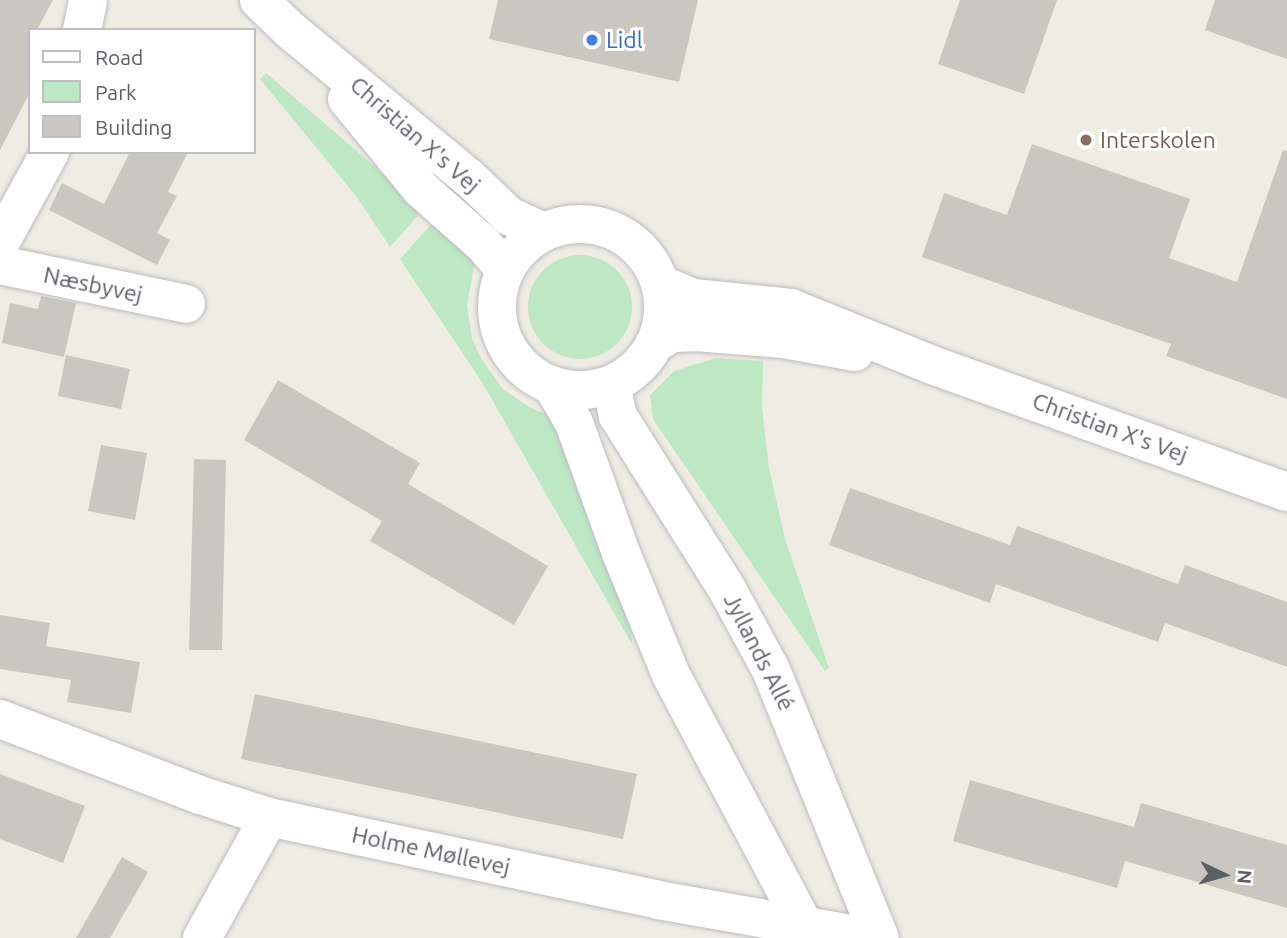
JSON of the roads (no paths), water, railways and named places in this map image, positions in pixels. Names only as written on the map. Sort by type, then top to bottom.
[{"type":"street","name":"Christian X's Vej","points":[[259,0],[290,30],[468,177],[509,216],[543,232]]},
{"type":"street","name":"Christian X's Vej","points":[[290,30],[421,189],[484,246],[505,270]]},
{"type":"street","points":[[0,243],[49,154]]},
{"type":"street","points":[[587,224],[609,229],[628,239],[648,259],[660,284],[663,303],[661,323],[654,343],[632,372],[616,382],[573,390],[552,385],[521,366],[500,332],[497,311],[505,270],[522,248],[543,232],[565,225],[587,224]]},
{"type":"street","name":"Næsbyvej","points":[[0,265],[186,304]]},
{"type":"street","name":"Christian X's Vej","points":[[660,284],[693,298],[790,308],[932,365],[1287,492]]},
{"type":"street","name":"Christian X's Vej","points":[[654,343],[672,333],[695,332],[769,338],[932,365]]},
{"type":"street","name":"Jyllands Allé","points":[[616,382],[613,393],[618,416],[729,591],[771,670],[880,938]]},
{"type":"street","points":[[552,385],[574,423],[621,553],[671,675],[808,933]]},
{"type":"street","name":"Holme Møllevej","points":[[0,719],[200,795],[269,817],[808,933],[874,938]]},
{"type":"street","points":[[202,938],[269,817]]},
{"type":"place","name":"Lidl","points":[[592,40]]},
{"type":"place","name":"Interskolen","points":[[1086,140]]}]
